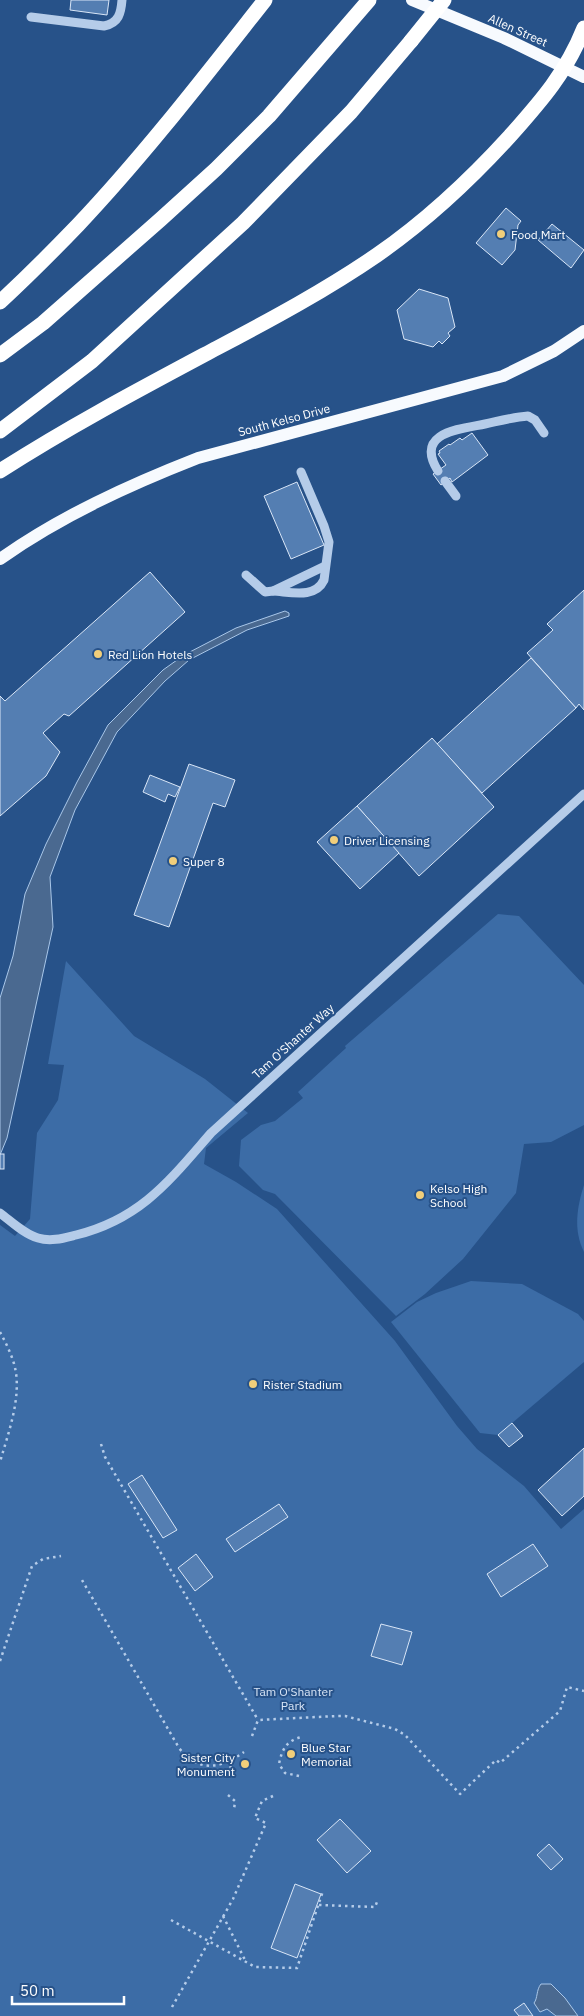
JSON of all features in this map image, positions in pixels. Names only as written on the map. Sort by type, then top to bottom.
[{"type":"highway","points":[[247,22],[252,0]]},
{"type":"highway","points":[[0,302],[49,255],[102,199],[176,112],[265,0]]},
{"type":"highway","points":[[0,355],[43,322],[162,220],[216,169],[269,116],[368,0]]},
{"type":"highway","points":[[0,431],[92,361],[243,223],[351,112],[444,0]]},
{"type":"highway","points":[[0,471],[122,399],[314,294],[379,253],[435,210],[486,162],[551,89],[566,67],[584,28]]},
{"type":"main road","name":"Allen Street","points":[[412,0],[504,38],[584,77]]},
{"type":"main road","name":"South Kelso Drive","points":[[0,559],[80,510],[154,475],[198,458],[503,376],[569,342],[584,331]]},
{"type":"street","points":[[31,17],[104,26],[115,22],[119,17],[122,0]]},
{"type":"street","points":[[438,471],[432,458],[432,450],[434,442],[446,432],[528,416],[535,420],[544,433]]},
{"type":"street","points":[[246,575],[265,592],[312,592],[324,580],[324,566],[329,542],[322,520],[301,472]]},
{"type":"street","points":[[445,481],[456,496]]},
{"type":"street","points":[[274,591],[324,566]]},
{"type":"street","name":"Tam O'Shanter Way","points":[[0,1213],[21,1229],[38,1238],[51,1240],[93,1231],[132,1212],[157,1193],[211,1132],[584,794]]},
{"type":"path","points":[[0,1332],[8,1348],[16,1373],[16,1401],[0,1462]]},
{"type":"path","points":[[101,1444],[105,1457],[258,1720]]},
{"type":"path","points":[[0,1662],[32,1566],[43,1559],[61,1556]]},
{"type":"path","points":[[82,1580],[179,1748],[186,1756],[200,1764],[214,1766],[231,1762],[244,1752]]},
{"type":"path","points":[[258,1720],[345,1716],[395,1729],[405,1736],[460,1794],[496,1760],[500,1764],[560,1711],[567,1687],[584,1691]]},
{"type":"path","points":[[252,1736],[258,1720]]},
{"type":"path","points":[[299,1776],[284,1773],[279,1764],[283,1748],[288,1742],[294,1738],[302,1737]]},
{"type":"path","points":[[230,1775],[231,1762]]},
{"type":"path","points":[[228,1795],[235,1800],[234,1810]]},
{"type":"path","points":[[172,2007],[233,1898],[266,1823],[255,1818],[262,1801],[273,1796]]},
{"type":"path","points":[[172,1920],[255,1967],[297,1968],[323,1891]]},
{"type":"path","points":[[319,1905],[375,1907],[377,1902]]},
{"type":"path","points":[[223,1916],[246,1962]]},
{"type":"green space","points":[[498,914],[519,916],[584,985],[584,1125],[551,1142],[524,1144],[516,1193],[463,1259],[425,1294],[396,1316],[275,1194],[263,1190],[239,1166],[241,1140],[261,1125],[275,1121],[303,1098],[298,1092],[346,1048],[345,1046]]},
{"type":"green space","name":"Tam O'Shanter Park","points":[[66,961],[134,1036],[205,1079],[248,1113],[206,1148],[204,1164],[277,1209],[395,1341],[457,1426],[477,1449],[524,1486],[561,1529],[584,1509],[584,2016],[0,2016],[0,1225],[15,1236],[30,1219],[37,1133],[58,1100],[64,1065],[48,1064]]},
{"type":"green space","points":[[584,1185],[584,1252],[578,1235],[577,1218]]},
{"type":"green space","points":[[471,1281],[522,1284],[578,1314],[584,1321],[584,1362],[498,1435],[480,1433],[391,1322],[417,1302],[436,1293]]},
{"type":"shaded area","points":[[285,611],[289,613],[289,616],[247,630],[189,660],[165,681],[117,732],[75,810],[50,877],[53,927],[7,1138],[0,1155],[0,998],[13,956],[25,894],[46,844],[77,782],[108,725],[163,670],[184,655],[236,628]]},
{"type":"shaded area","points":[[541,1984],[551,1984],[565,1998],[578,2016],[556,2016],[547,2009],[540,2012],[534,2003]]},
{"type":"building","points":[[71,0],[109,0],[107,15],[70,10]]},
{"type":"building","name":"Food Mart","points":[[506,208],[521,221],[518,225],[515,250],[502,265],[476,243]]},
{"type":"building","points":[[552,224],[584,250],[571,268],[538,240]]},
{"type":"building","points":[[419,289],[448,298],[455,327],[448,333],[450,336],[442,344],[439,341],[433,347],[404,339],[397,310]]},
{"type":"building","points":[[472,433],[488,455],[452,482],[450,478],[441,485],[433,474],[446,465],[438,454],[440,453],[439,451]]},
{"type":"building","points":[[297,482],[324,545],[291,559],[264,496]]},
{"type":"building","name":"Red Lion Hotels","points":[[150,572],[185,612],[69,716],[64,714],[43,733],[60,752],[46,776],[0,816],[0,696],[5,701]]},
{"type":"building","points":[[584,590],[584,710],[579,704],[576,708],[527,653],[553,630],[547,624]]},
{"type":"building","points":[[531,658],[576,708],[482,793],[437,744]]},
{"type":"building","points":[[432,738],[494,807],[419,876],[357,806]]},
{"type":"building","name":"Super 8","points":[[189,764],[235,780],[225,807],[213,803],[169,927],[134,915]]},
{"type":"building","points":[[150,775],[180,787],[175,797],[168,794],[165,802],[143,792]]},
{"type":"building","points":[[357,806],[399,853],[360,889],[317,842]]},
{"type":"building","points":[[0,1154],[4,1154],[4,1169],[0,1169]]},
{"type":"building","points":[[512,1423],[523,1436],[509,1447],[498,1435]]},
{"type":"building","points":[[584,1448],[584,1496],[562,1516],[538,1490]]},
{"type":"building","points":[[142,1475],[177,1530],[163,1538],[128,1484]]},
{"type":"building","points":[[279,1504],[288,1517],[235,1552],[226,1539]]},
{"type":"building","points":[[533,1544],[548,1566],[501,1597],[487,1574]]},
{"type":"building","points":[[196,1554],[213,1577],[195,1591],[178,1568]]},
{"type":"building","points":[[381,1624],[412,1632],[402,1665],[371,1656]]},
{"type":"building","points":[[340,1819],[371,1851],[347,1873],[317,1840]]},
{"type":"building","points":[[549,1844],[563,1859],[551,1870],[537,1855]]},
{"type":"building","points":[[295,1884],[321,1894],[297,1958],[271,1948]]},
{"type":"building","points":[[524,2003],[533,2016],[519,2016],[514,2010]]},
{"type":"place","name":"Food Mart","points":[[501,234]]},
{"type":"place","name":"Red Lion Hotels","points":[[98,654]]},
{"type":"place","name":"Driver Licensing","points":[[334,840]]},
{"type":"place","name":"Super 8","points":[[173,861]]},
{"type":"place","name":"Kelso High School","points":[[420,1195]]},
{"type":"place","name":"Rister Stadium","points":[[253,1384]]},
{"type":"place","name":"Blue Star Memorial","points":[[291,1754]]},
{"type":"place","name":"Sister City Monument","points":[[245,1764]]}]
